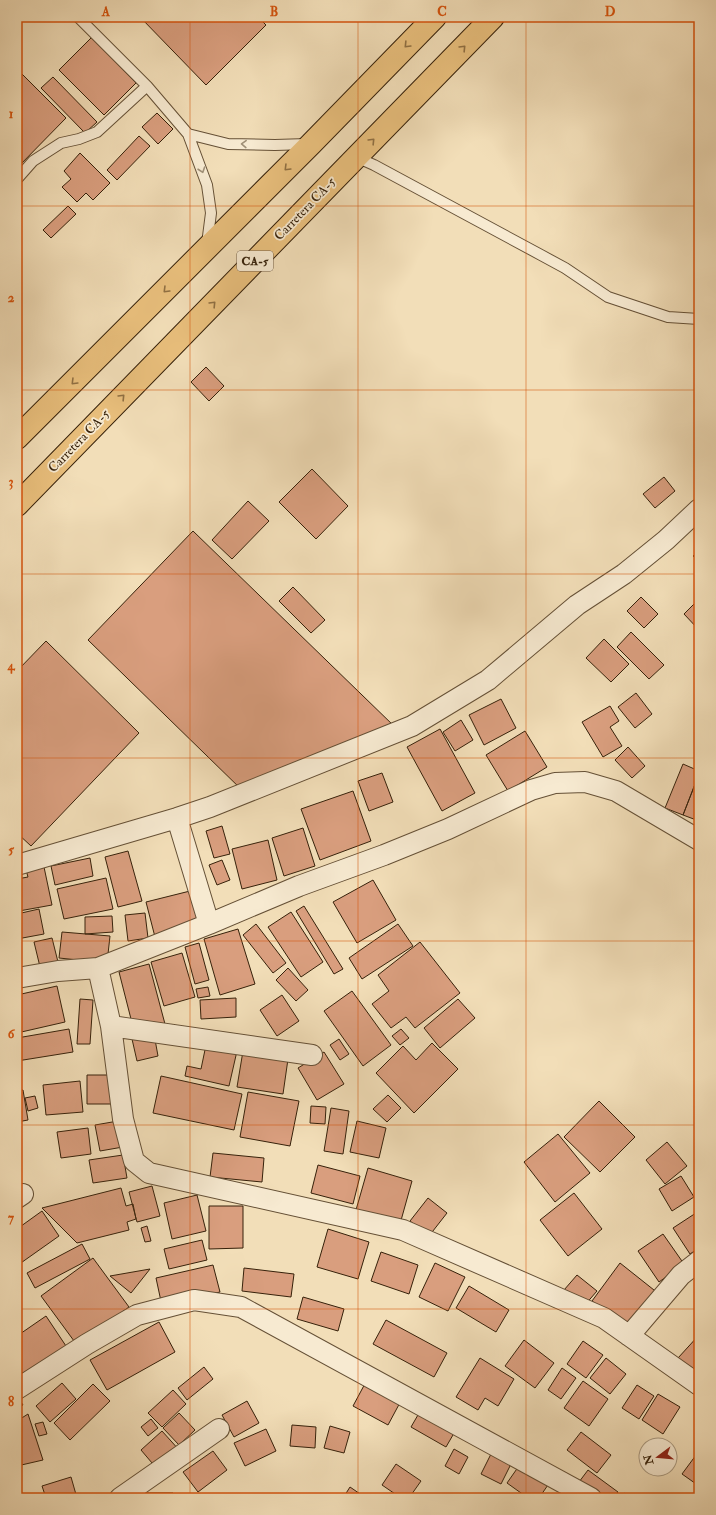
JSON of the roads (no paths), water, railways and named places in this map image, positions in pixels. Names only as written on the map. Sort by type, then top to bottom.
[{"type":"highway","points":[[17,438],[207,249],[435,17]]},
{"type":"highway","name":"Carretera CA-5","points":[[17,505],[493,17]]},
{"type":"street","points":[[17,864],[177,818],[210,807],[412,726],[488,680],[577,605],[624,574],[666,540],[699,509]]},
{"type":"street","points":[[17,978],[58,971],[98,968],[299,886],[448,830],[531,790],[555,783],[585,782],[616,791],[699,840]]},
{"type":"street","points":[[177,818],[208,924]]},
{"type":"street","points":[[98,968],[111,1026],[123,1119],[128,1140],[134,1161],[149,1173],[403,1230],[604,1318],[699,1385]]},
{"type":"street","points":[[111,1026],[312,1054]]},
{"type":"street","points":[[629,1336],[681,1275],[699,1261]]},
{"type":"street","points":[[17,1389],[87,1344],[137,1316],[194,1300],[241,1307],[591,1498]]},
{"type":"street","points":[[120,1498],[219,1429]]},
{"type":"lane","points":[[78,17],[147,86],[188,134],[207,185],[211,213],[207,249]]},
{"type":"lane","points":[[18,178],[33,161],[61,143],[79,139],[97,132],[147,86]]},
{"type":"lane","points":[[188,134],[228,144],[311,144]]},
{"type":"lane","points":[[356,158],[374,165],[565,268],[608,297],[668,317],[699,319]]}]
